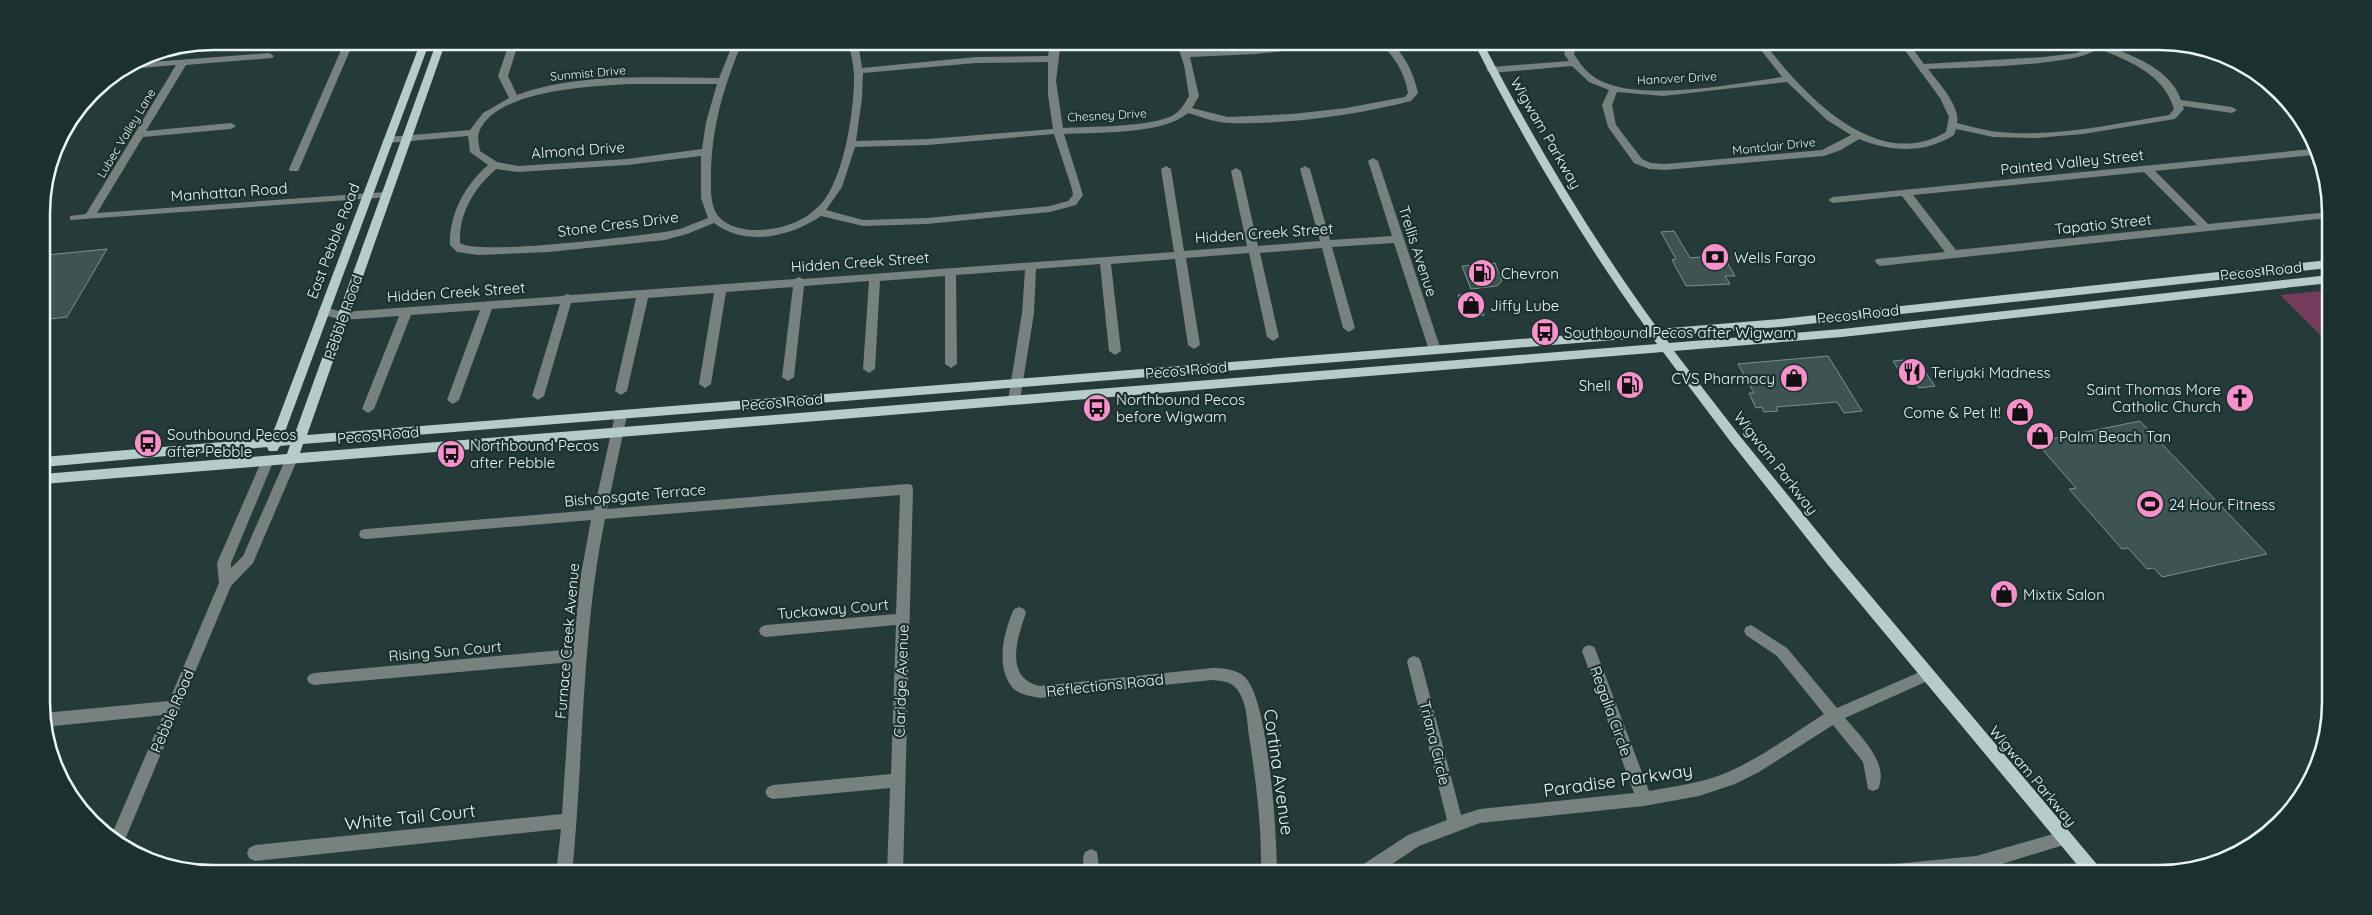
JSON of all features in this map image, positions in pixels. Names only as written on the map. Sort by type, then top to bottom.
[{"type":"main road","name":"East Pebble Road","points":[[280,447],[324,312],[423,50]]},
{"type":"main road","name":"Pebble Road","points":[[292,458],[280,447],[343,316],[439,50]]},
{"type":"main road","name":"Wigwam Parkway","points":[[1481,50],[1527,135],[1587,233],[1666,348],[1762,473],[1927,675],[2087,865]]},
{"type":"main road","name":"Pecos Road","points":[[50,478],[280,447],[621,415],[1837,317],[2322,265]]},
{"type":"main road","name":"Pecos Road","points":[[280,447],[292,458],[1666,348],[1842,333],[2322,280]]},
{"type":"main road","points":[[2072,292],[2083,306]]},
{"type":"main road","points":[[1384,354],[1389,370]]},
{"type":"main road","points":[[50,462],[280,447]]},
{"type":"street","points":[[294,168],[346,50]]},
{"type":"street","points":[[512,50],[503,76],[514,98]]},
{"type":"street","points":[[735,50],[721,81],[710,116],[706,152],[706,193],[709,212],[721,224],[740,232],[765,233],[789,228],[810,220],[828,205],[838,184],[850,144],[859,82],[854,50]]},
{"type":"street","points":[[819,212],[863,223],[927,221],[1050,209],[1072,203],[1078,195],[1077,184],[1059,131],[1053,94],[1054,50]]},
{"type":"street","points":[[1183,50],[1194,96],[1186,109],[1228,120],[1346,111],[1408,99],[1413,92],[1412,84],[1397,53],[1394,50]]},
{"type":"street","points":[[1185,54],[1265,50]]},
{"type":"street","points":[[1491,70],[1574,63],[1570,54],[1571,50]]},
{"type":"street","points":[[1766,50],[1790,79],[1823,112],[1844,129],[1858,136],[1893,146],[1917,147],[1938,142],[1951,133],[1954,116],[1945,98],[1909,50]]},
{"type":"street","points":[[1923,67],[2044,60],[2079,55],[2092,50]]},
{"type":"street","points":[[1952,125],[1991,134],[2010,135],[2090,130],[2172,117],[2179,108],[2176,95],[2148,68],[2112,50]]},
{"type":"street","points":[[146,65],[269,56]]},
{"type":"street","points":[[858,71],[976,60],[1053,59]]},
{"type":"street","name":"Lubec Valley Lane","points":[[89,217],[183,62]]},
{"type":"street","name":"Hanover Drive","points":[[1574,63],[1580,72],[1594,80],[1626,92],[1656,94],[1738,87],[1790,79]]},
{"type":"street","name":"Sunmist Drive","points":[[473,133],[486,115],[514,98],[541,90],[645,81],[721,81]]},
{"type":"street","name":"Montclair Drive","points":[[1614,88],[1607,105],[1607,113],[1611,125],[1638,161],[1649,166],[1702,165],[1808,155],[1837,148],[1858,136]]},
{"type":"street","points":[[2178,102],[2232,110]]},
{"type":"street","name":"Chesney Drive","points":[[850,144],[978,139],[1059,131],[1154,125],[1177,117],[1186,109]]},
{"type":"street","points":[[141,134],[231,126]]},
{"type":"street","points":[[388,140],[473,133]]},
{"type":"street","name":"Almond Drive","points":[[473,133],[475,152],[494,165],[518,169],[561,168],[706,152]]},
{"type":"street","name":"Painted Valley Street","points":[[1832,200],[2310,152]]},
{"type":"street","name":"Trellis Avenue","points":[[1373,161],[1435,350]]},
{"type":"street","name":"Stone Cress Drive","points":[[494,165],[474,183],[468,194],[454,236],[455,245],[461,249],[478,251],[612,243],[683,232],[715,219]]},
{"type":"street","points":[[1166,169],[1194,345]]},
{"type":"street","points":[[1305,169],[1349,328]]},
{"type":"street","points":[[2147,169],[2206,228]]},
{"type":"street","points":[[1236,171],[1272,337]]},
{"type":"street","points":[[1906,194],[1953,254]]},
{"type":"street","name":"Manhattan Road","points":[[74,218],[386,195]]},
{"type":"street","name":"Tapatio Street","points":[[1880,262],[2322,216]]},
{"type":"street","name":"Hidden Creek Street","points":[[324,312],[343,316],[799,281],[1398,239]]},
{"type":"street","points":[[1105,260],[1115,351]]},
{"type":"street","points":[[1014,400],[1028,313],[1031,265]]},
{"type":"street","points":[[950,271],[951,364]]},
{"type":"street","points":[[868,369],[874,276]]},
{"type":"street","points":[[788,377],[799,281]]},
{"type":"street","points":[[705,384],[722,287]]},
{"type":"street","points":[[621,391],[643,293]]},
{"type":"street","points":[[538,396],[568,298]]},
{"type":"street","points":[[454,400],[488,304]]},
{"type":"street","points":[[368,408],[407,310]]},
{"type":"street","name":"Furnace Creek Avenue","points":[[565,865],[570,821],[579,655],[590,560],[621,415]]},
{"type":"street","name":"Pebble Road","points":[[226,583],[224,563],[280,447]]},
{"type":"street","name":"Pebble Road","points":[[119,836],[226,583],[248,559],[292,458]]},
{"type":"street","name":"Bishopsgate Terrace","points":[[366,534],[907,489]]},
{"type":"street","name":"Claridge Avenue","points":[[895,865],[907,489]]},
{"type":"street","name":"Reflections Road","points":[[1019,613],[1010,638],[1010,671],[1018,684],[1028,691],[1040,692],[1212,674],[1229,675],[1238,679]]},
{"type":"street","name":"Tuckaway Court","points":[[766,631],[903,619]]},
{"type":"street","points":[[1751,631],[1782,652],[1870,759],[1873,784]]},
{"type":"street","name":"Regalia Circle","points":[[1589,651],[1644,799]]},
{"type":"street","name":"Rising Sun Court","points":[[314,679],[579,655]]},
{"type":"street","name":"Triana Circle","points":[[1414,662],[1456,824]]},
{"type":"street","name":"Paradise Parkway","points":[[1376,865],[1414,840],[1480,816],[1644,799],[1699,789],[1730,779],[1754,767],[1834,716],[1927,675]]},
{"type":"street","name":"Cortina Avenue","points":[[1238,679],[1246,689],[1252,712],[1268,812],[1269,865]]},
{"type":"street","points":[[51,720],[174,707]]},
{"type":"street","points":[[773,792],[898,780]]},
{"type":"street","name":"White Tail Court","points":[[255,853],[570,821]]},
{"type":"street","points":[[1965,865],[2001,857],[2040,842],[2064,838]]},
{"type":"street","points":[[1092,857],[1092,865]]},
{"type":"shaded area","points":[[2322,291],[2322,337],[2280,295]]},
{"type":"building","name":"Wells Fargo","points":[[1674,231],[1690,258],[1723,255],[1735,276],[1725,276],[1730,284],[1686,286],[1672,260],[1676,259],[1661,232]]},
{"type":"building","points":[[107,249],[67,317],[50,319],[50,255]]},
{"type":"building","name":"Chevron","points":[[1495,263],[1502,281],[1497,286],[1471,289],[1462,266]]},
{"type":"building","name":"Jiffy Lube","points":[[1475,293],[1484,315],[1467,317],[1458,295]]},
{"type":"building","name":"CVS Pharmacy","points":[[1828,356],[1862,411],[1844,413],[1837,402],[1776,407],[1778,411],[1764,412],[1762,407],[1756,408],[1749,393],[1754,393],[1738,364]]},
{"type":"building","name":"Teriyaki Madness","points":[[1916,359],[1935,386],[1919,388],[1916,383],[1908,384],[1893,361]]},
{"type":"building","name":"24 Hour Fitness","points":[[2140,421],[2267,554],[2162,577],[2154,568],[2147,569],[2128,548],[2122,549],[2069,489],[2076,488],[2036,442]]},
{"type":"place","name":"Wells Fargo","points":[[1715,257]]},
{"type":"place","name":"Chevron","points":[[1482,273]]},
{"type":"place","name":"Jiffy Lube","points":[[1471,305]]},
{"type":"place","name":"Southbound Pecos after Wigwam","points":[[1545,332]]},
{"type":"place","name":"Teriyaki Madness","points":[[1912,372]]},
{"type":"place","name":"CVS Pharmacy","points":[[1794,378]]},
{"type":"place","name":"Shell","points":[[1630,385]]},
{"type":"place","name":"Saint Thomas More Catholic Church","points":[[2240,398]]},
{"type":"place","name":"Northbound Pecos before Wigwam","points":[[1097,408]]},
{"type":"place","name":"Come & Pet It!","points":[[2020,412]]},
{"type":"place","name":"Palm Beach Tan","points":[[2040,436]]},
{"type":"place","name":"Southbound Pecos after Pebble","points":[[148,443]]},
{"type":"place","name":"Northbound Pecos after Pebble","points":[[451,454]]},
{"type":"place","name":"24 Hour Fitness","points":[[2150,504]]},
{"type":"place","name":"Mixtix Salon","points":[[2004,594]]}]
